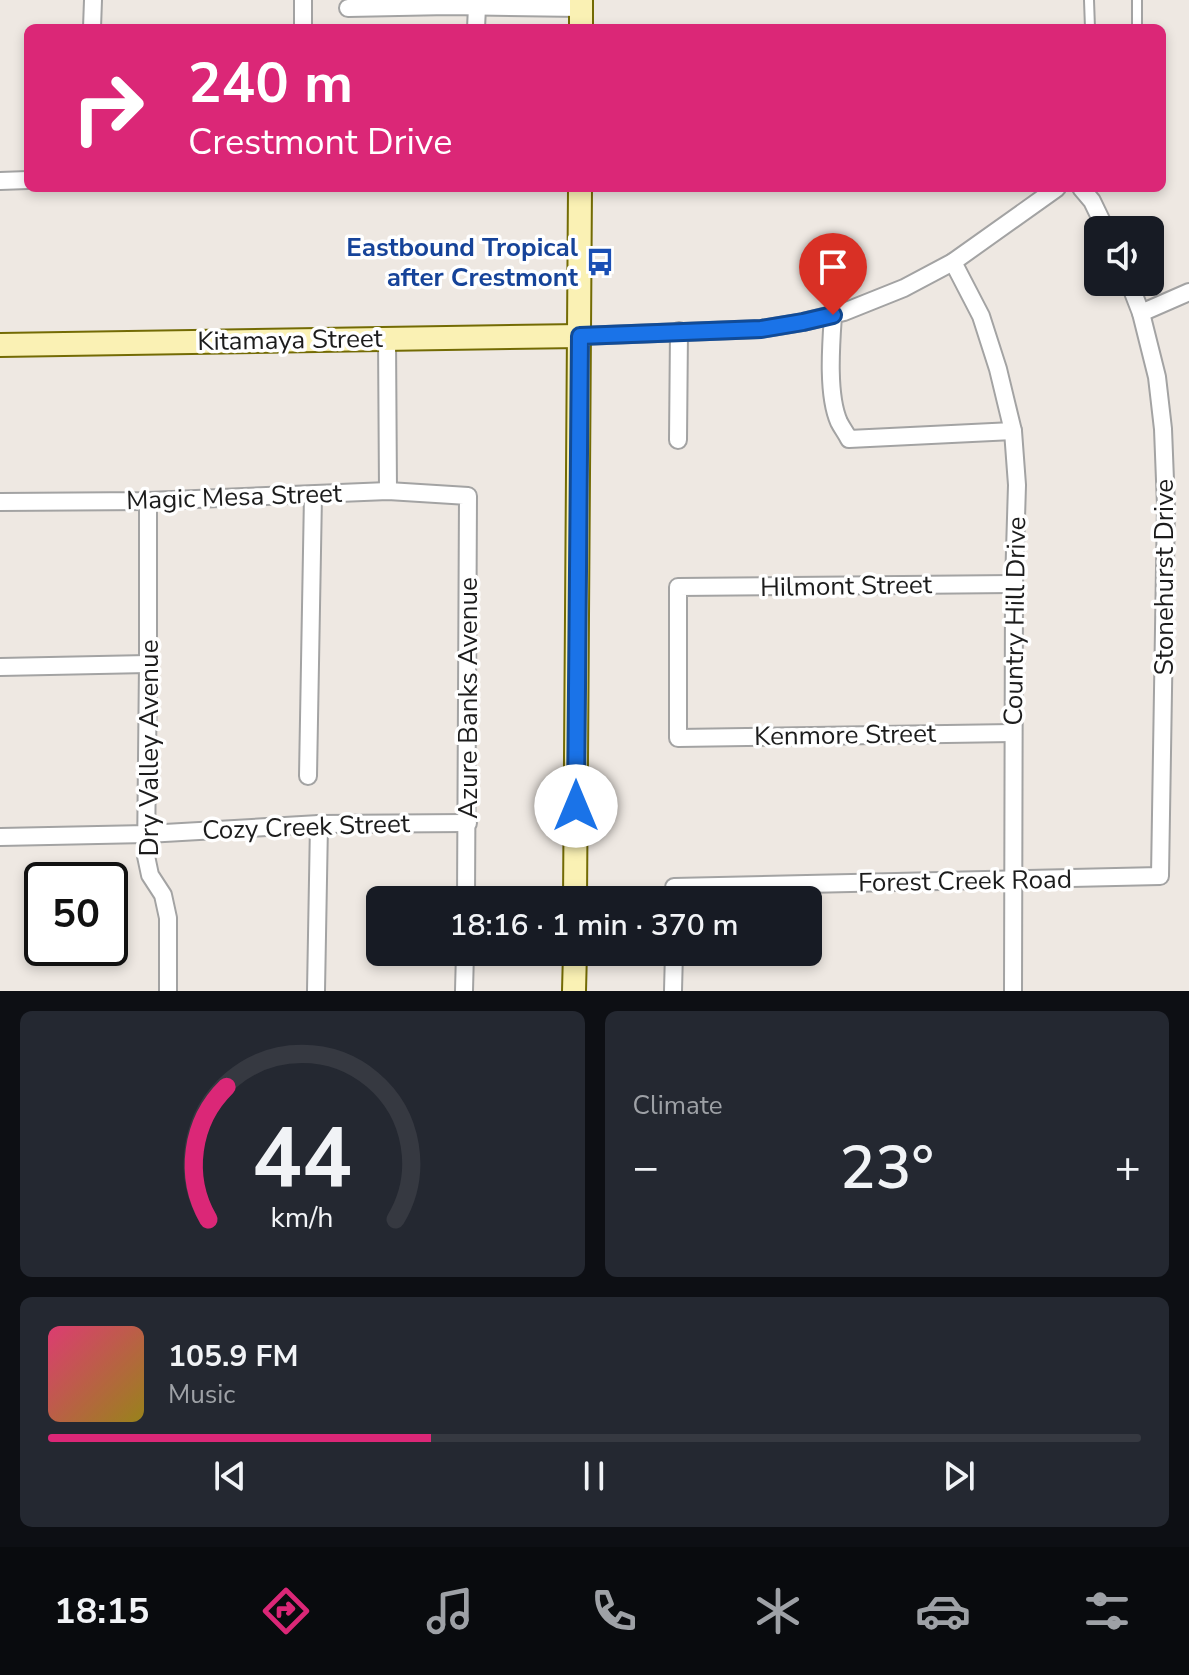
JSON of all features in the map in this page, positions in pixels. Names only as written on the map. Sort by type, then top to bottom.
[{"type":"main road","points":[[575,886],[580,192]]},
{"type":"main road","name":"Kitamaya Street","points":[[0,345],[580,336]]},
{"type":"main road","points":[[574,991],[575,966]]},
{"type":"street","points":[[92,24],[93,0]]},
{"type":"street","points":[[303,0],[303,24]]},
{"type":"street","points":[[348,8],[477,7],[581,12]]},
{"type":"street","points":[[476,24],[477,7]]},
{"type":"street","points":[[0,181],[24,180]]},
{"type":"street","points":[[580,336],[761,329],[833,315],[904,288],[953,262],[1051,192]]},
{"type":"street","points":[[1084,192],[1099,216]]},
{"type":"street","name":"Country Hill Drive","points":[[953,262],[981,316],[1013,431],[1017,485],[1013,991]]},
{"type":"street","points":[[1141,313],[1189,292]]},
{"type":"street","name":"Stonehurst Drive","points":[[1134,296],[1157,377],[1163,429],[1166,506],[1160,876]]},
{"type":"street","points":[[833,315],[834,399],[838,419],[849,439],[1013,431]]},
{"type":"street","points":[[678,440],[679,331]]},
{"type":"street","points":[[387,338],[388,491]]},
{"type":"street","name":"Magic Mesa Street","points":[[0,502],[148,501],[388,491],[468,496]]},
{"type":"street","points":[[308,776],[313,495]]},
{"type":"street","name":"Azure Banks Avenue","points":[[466,886],[468,496]]},
{"type":"street","name":"Dry Valley Avenue","points":[[148,501],[146,856],[150,875],[163,895],[168,918],[168,991]]},
{"type":"street","name":"Hilmont Street","points":[[678,738],[678,587],[1014,584]]},
{"type":"street","points":[[0,667],[148,664]]},
{"type":"street","name":"Kenmore Street","points":[[678,738],[1013,733]]},
{"type":"street","name":"Cozy Creek Street","points":[[0,837],[147,834],[319,824],[468,823]]},
{"type":"street","points":[[316,991],[319,824]]},
{"type":"street","name":"Forest Creek Road","points":[[822,888],[1160,876]]},
{"type":"street","points":[[464,991],[465,966]]},
{"type":"street","points":[[673,991],[674,966]]},
{"type":"lane","points":[[1089,0],[1090,24]]},
{"type":"lane","points":[[1137,0],[1137,24]]},
{"type":"place","name":"Eastbound Tropical after Crestmont","points":[[600,262]]},
{"type":"route","points":[[576,806],[580,336],[761,329],[833,315]]}]
